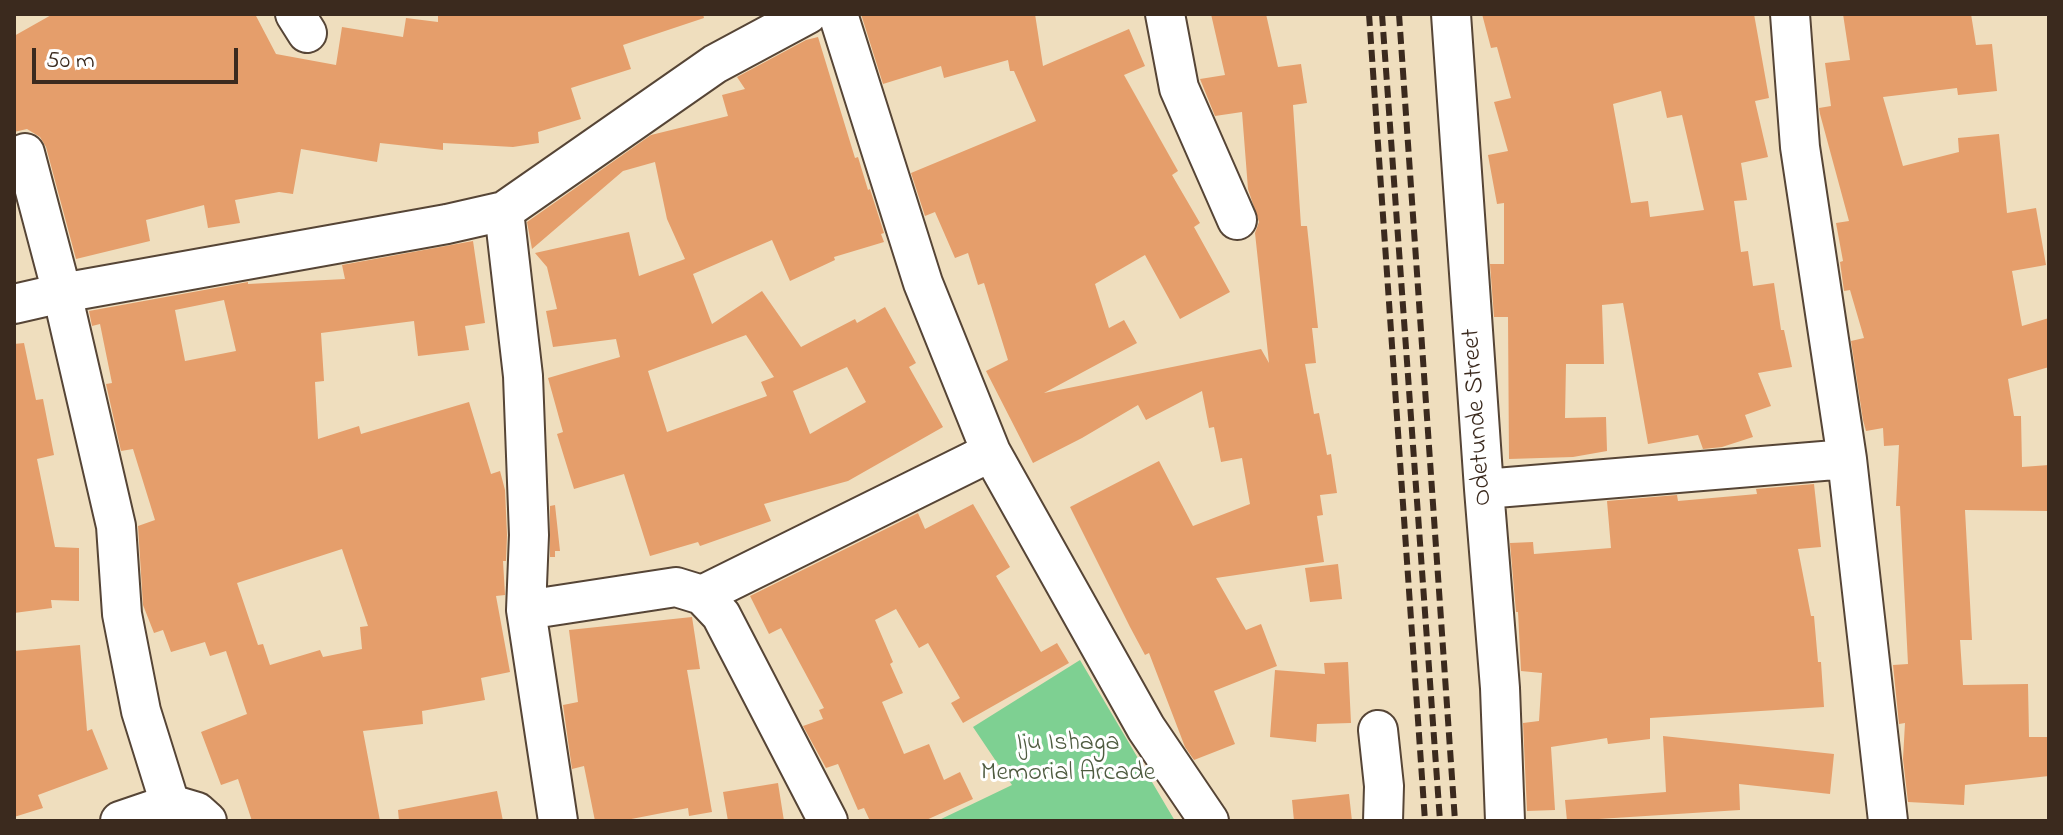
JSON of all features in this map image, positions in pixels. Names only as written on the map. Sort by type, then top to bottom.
[{"type":"street","points":[[14,304],[504,211],[715,64],[808,14]]},
{"type":"street","points":[[838,14],[923,283],[991,452],[1146,728],[1209,821]]},
{"type":"street","points":[[1165,14],[1179,88],[1237,220]]},
{"type":"street","name":"Odetunde Street","points":[[1451,14],[1500,688],[1505,821]]},
{"type":"street","points":[[1790,14],[1800,147],[1847,459],[1888,821]]},
{"type":"street","points":[[25,153],[62,293],[116,526],[122,614],[141,711],[170,804]]},
{"type":"street","points":[[504,211],[523,376],[529,535],[526,610],[558,821]]},
{"type":"street","points":[[702,595],[991,452]]},
{"type":"street","points":[[1484,489],[1847,459]]},
{"type":"street","points":[[526,610],[676,587],[702,595],[721,615],[828,821]]},
{"type":"street","points":[[1378,730],[1384,786],[1383,821]]},
{"type":"street","points":[[120,821],[170,804],[197,812],[207,821]]},
{"type":"green space","name":"Iju Ishaga Memorial Arcade","points":[[1080,660],[1175,821],[937,821],[1012,785],[973,727]]},
{"type":"building","points":[[53,14],[255,14],[276,54],[336,65],[342,27],[403,37],[406,18],[438,22],[438,14],[703,14],[704,18],[623,45],[631,69],[571,88],[581,119],[538,132],[539,143],[513,147],[443,143],[443,150],[380,143],[377,162],[301,149],[293,194],[279,192],[235,200],[240,223],[208,228],[204,205],[146,220],[150,241],[76,259],[46,147],[40,137],[27,129],[14,132],[14,36]]},
{"type":"building","points":[[861,14],[1035,14],[1043,66],[1129,29],[1145,66],[1124,75],[1178,171],[1172,175],[1200,223],[1194,227],[1230,292],[1180,319],[1145,255],[1095,284],[1109,328],[1124,320],[1137,343],[1044,393],[1261,349],[1269,363],[1255,233],[1259,222],[1248,189],[1242,112],[1215,116],[1200,79],[1225,75],[1211,14],[1266,14],[1278,67],[1301,64],[1307,103],[1293,105],[1301,226],[1307,226],[1318,328],[1312,328],[1316,363],[1305,364],[1314,414],[1319,413],[1327,455],[1331,454],[1337,493],[1320,495],[1323,515],[1317,516],[1324,562],[1216,578],[1246,630],[1261,624],[1277,666],[1214,691],[1235,744],[1194,760],[1185,747],[1149,653],[1145,655],[1070,507],[1159,461],[1193,526],[1250,504],[1242,458],[1221,462],[1214,427],[1209,428],[1202,391],[1146,420],[1138,405],[1033,463],[986,371],[1008,360],[984,283],[978,285],[968,253],[955,258],[935,212],[925,216],[911,173],[1036,121],[1014,71],[1010,71],[1008,60],[944,78],[941,66],[883,84]]},
{"type":"building","points":[[1482,14],[1754,14],[1769,98],[1755,101],[1768,157],[1741,163],[1747,200],[1734,201],[1741,252],[1748,251],[1753,286],[1774,283],[1781,330],[1784,330],[1792,367],[1758,373],[1771,406],[1745,415],[1753,437],[1722,447],[1703,449],[1698,435],[1648,444],[1623,303],[1602,305],[1604,364],[1566,364],[1565,418],[1606,417],[1607,451],[1573,457],[1509,459],[1508,317],[1494,317],[1490,264],[1504,264],[1504,203],[1497,204],[1488,155],[1508,151],[1494,102],[1511,98],[1497,47],[1491,48]],"holes":[[[1661,91],[1667,118],[1682,115],[1704,210],[1650,217],[1648,201],[1631,203],[1613,104]]]},
{"type":"building","points":[[1843,14],[1971,14],[1976,45],[1992,44],[1997,91],[1958,95],[1957,88],[1883,97],[1903,166],[1959,152],[1958,138],[1999,134],[2007,213],[2036,208],[2046,265],[2012,271],[2022,326],[2049,318],[2049,367],[2008,379],[2014,416],[2021,416],[2022,467],[2049,465],[2049,511],[1965,510],[1972,640],[1960,640],[1963,685],[2028,684],[2029,737],[2049,737],[2049,776],[1965,785],[1964,805],[1908,802],[1903,759],[1905,723],[1899,724],[1893,665],[1908,664],[1900,506],[1896,506],[1899,445],[1884,446],[1883,428],[1866,431],[1863,420],[1851,341],[1864,338],[1850,290],[1844,291],[1840,262],[1843,261],[1836,223],[1849,221],[1819,108],[1831,106],[1825,63],[1850,60]]},
{"type":"building","points":[[818,37],[855,158],[858,157],[870,189],[884,242],[834,257],[835,260],[790,281],[772,240],[693,274],[712,324],[762,291],[801,347],[855,319],[857,323],[885,307],[916,363],[909,367],[943,427],[848,481],[764,504],[771,521],[700,546],[698,542],[650,556],[624,474],[574,489],[557,434],[563,432],[548,378],[620,357],[616,339],[553,347],[546,311],[557,309],[547,267],[535,253],[629,232],[639,276],[685,259],[667,219],[655,162],[623,171],[532,249],[527,222],[651,135],[728,116],[722,95],[745,89],[737,77],[806,40]],"holes":[[[746,335],[774,377],[761,382],[767,396],[667,432],[648,371]],[[847,367],[866,402],[810,434],[793,391]]]},
{"type":"building","points":[[473,241],[485,323],[465,326],[469,350],[418,356],[414,321],[321,333],[324,381],[315,382],[318,439],[359,426],[361,434],[469,402],[491,474],[500,471],[505,490],[505,595],[496,596],[510,672],[481,678],[485,700],[422,711],[423,724],[363,731],[380,821],[252,821],[238,779],[221,785],[201,732],[247,714],[226,651],[210,656],[205,642],[171,652],[163,630],[154,633],[143,605],[138,526],[155,520],[133,449],[121,451],[106,384],[112,383],[100,324],[92,326],[89,311],[248,282],[345,279],[342,265]],"holes":[[[224,300],[236,351],[185,361],[175,310]],[[342,549],[368,626],[360,627],[362,649],[323,657],[320,650],[270,665],[263,644],[258,645],[237,583]]]},
{"type":"building","points":[[24,343],[36,400],[43,399],[54,455],[37,459],[55,547],[79,548],[79,601],[51,600],[52,608],[14,613],[14,344]]},
{"type":"building","points":[[1814,484],[1821,547],[1798,549],[1811,616],[1814,616],[1824,707],[1650,718],[1650,739],[1608,744],[1607,738],[1551,747],[1555,810],[1527,811],[1523,723],[1539,721],[1542,673],[1521,671],[1510,543],[1533,542],[1534,554],[1611,548],[1607,501],[1677,495],[1678,501],[1757,494],[1756,489]]},
{"type":"building","points":[[973,504],[1010,567],[996,576],[1041,652],[1057,643],[1069,663],[963,723],[951,703],[960,698],[928,643],[919,648],[896,609],[875,620],[903,693],[882,702],[904,754],[929,744],[944,780],[960,772],[973,799],[924,821],[870,821],[864,808],[858,810],[838,764],[826,768],[803,726],[823,719],[819,710],[824,708],[781,628],[769,634],[750,596],[918,513],[925,529]]},
{"type":"building","points":[[555,505],[560,551],[555,551],[555,557],[550,557],[550,506]]},
{"type":"building","points":[[1338,564],[1342,599],[1310,602],[1305,568]]},
{"type":"building","points":[[692,617],[700,669],[687,670],[712,812],[689,816],[688,808],[621,821],[595,821],[584,766],[572,769],[563,705],[578,702],[569,630]]},
{"type":"building","points":[[80,645],[87,731],[92,729],[108,769],[38,795],[43,808],[14,817],[14,651]]},
{"type":"building","points":[[1348,662],[1351,723],[1317,724],[1316,742],[1270,737],[1275,670],[1325,674],[1324,663]]},
{"type":"building","points":[[1663,736],[1834,754],[1830,794],[1739,784],[1740,810],[1567,821],[1565,800],[1666,792]]},
{"type":"building","points":[[778,783],[784,821],[728,821],[723,792]]},
{"type":"building","points":[[497,791],[503,821],[399,821],[398,810]]},
{"type":"building","points":[[1349,794],[1352,821],[1294,821],[1292,800]]},
{"type":"railway","points":[[1369,14],[1425,821]]},
{"type":"railway","points":[[1382,14],[1440,821]]},
{"type":"railway","points":[[1399,14],[1455,821]]}]
